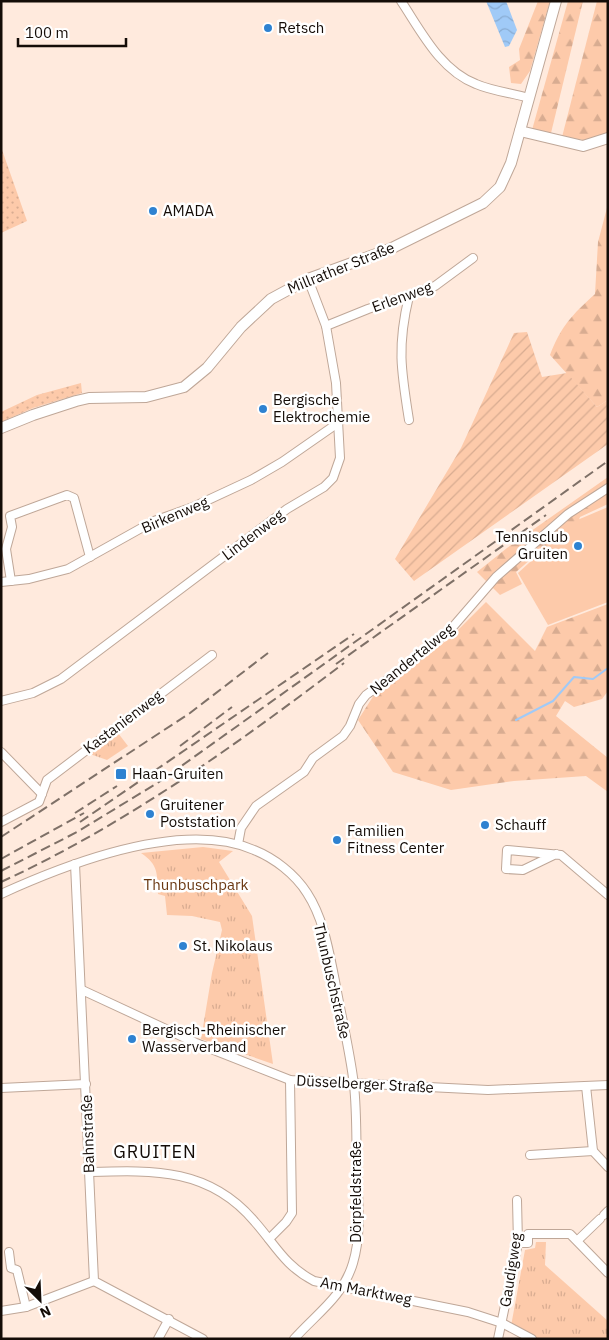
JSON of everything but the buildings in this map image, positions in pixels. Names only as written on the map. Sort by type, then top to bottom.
[{"type":"main road","name":"Millrather Straße","points":[[1,428],[33,414],[82,399],[146,398],[184,387],[207,368],[257,311],[280,293],[308,280],[390,249],[483,202],[494,194],[504,179],[511,163],[556,1]]},
{"type":"main road","points":[[520,131],[576,145],[591,145],[608,138]]},
{"type":"street","points":[[401,1],[438,54],[453,71],[476,84],[529,98]]},
{"type":"street","name":"Erlenweg","points":[[326,326],[435,286],[473,258]]},
{"type":"street","name":"Lindenweg","points":[[1,702],[32,693],[62,679],[287,509],[324,487],[333,478],[340,458],[336,383],[326,326],[308,280]]},
{"type":"street","points":[[409,296],[401,328],[400,347],[409,420]]},
{"type":"street","name":"Birkenweg","points":[[1,582],[46,576],[68,569],[154,521],[193,507],[251,480],[282,462],[338,423]]},
{"type":"street","name":"Neandertalweg","points":[[238,844],[241,828],[256,806],[304,772],[314,758],[343,736],[350,726],[359,704],[366,695],[402,669],[451,629],[496,578],[568,514],[608,488]]},
{"type":"street","points":[[11,581],[6,549],[12,528],[10,516],[68,495],[74,498],[90,557]]},
{"type":"street","name":"Kastanienweg","points":[[1,822],[39,802],[47,780],[212,654]]},
{"type":"street","points":[[1,752],[42,794]]},
{"type":"street","name":"Thunbuschstraße","points":[[1,894],[75,864],[168,840],[191,838],[238,844],[255,850],[283,867],[299,882],[313,904],[330,955],[354,1083]]},
{"type":"street","points":[[556,854],[523,870],[506,869],[507,850],[556,854],[572,863],[608,895]]},
{"type":"street","name":"Bahnstraße","points":[[75,864],[94,1281]]},
{"type":"street","name":"Düsselberger Straße","points":[[82,990],[196,1043],[290,1080],[488,1090],[608,1084]]},
{"type":"street","points":[[269,1239],[286,1222],[292,1212],[290,1080]]},
{"type":"street","name":"Dörpfeldstraße","points":[[294,1339],[327,1307],[344,1287],[355,1256],[359,1228],[354,1083]]},
{"type":"street","points":[[1,1088],[86,1084]]},
{"type":"street","points":[[586,1086],[592,1151],[608,1167]]},
{"type":"street","points":[[530,1154],[592,1151]]},
{"type":"street","name":"Am Marktweg","points":[[90,1172],[142,1170],[167,1172],[197,1180],[230,1198],[245,1210],[282,1258],[298,1272],[314,1281],[438,1305],[502,1323],[532,1339]]},
{"type":"street","name":"Gaudigweg","points":[[498,1339],[518,1243],[517,1200]]},
{"type":"street","points":[[578,1240],[604,1215]]},
{"type":"street","points":[[519,1234],[570,1234],[578,1240],[608,1273]]},
{"type":"street","points":[[518,1243],[528,1243],[528,1234]]},
{"type":"street","points":[[9,1252],[10,1268],[17,1270],[26,1306]]},
{"type":"street","points":[[1,1311],[26,1306],[94,1281],[169,1319],[203,1339]]},
{"type":"street","points":[[158,1339],[169,1319]]},
{"type":"green space","points":[[538,1],[550,1],[530,71],[521,84],[511,83],[509,67],[520,60],[519,49]]},
{"type":"green space","points":[[568,1],[583,1],[551,133],[532,130]]},
{"type":"green space","points":[[597,1],[608,1],[608,133],[591,141],[562,137]]},
{"type":"green space","points":[[1,147],[27,221],[1,233]]},
{"type":"green space","points":[[608,204],[608,400],[597,407],[550,355],[558,336],[568,322],[595,294],[598,242]]},
{"type":"green space","points":[[527,332],[542,377],[567,373],[597,407],[608,400],[608,444],[414,581],[395,559],[461,448],[514,333]]},
{"type":"green space","points":[[81,383],[82,393],[33,408],[1,422],[1,412],[37,395]]},
{"type":"green space","points":[[608,477],[608,504],[580,517],[576,527],[547,556],[531,559],[516,572],[522,584],[500,595],[477,572],[507,548]]},
{"type":"green space","name":"Tennisclub Gruiten","points":[[608,507],[608,602],[548,625],[518,573],[575,521]]},
{"type":"green space","points":[[486,602],[535,651],[547,627],[608,604],[608,691],[602,699],[574,707],[565,701],[556,716],[608,758],[608,792],[586,776],[514,781],[451,790],[393,772],[358,720],[374,695],[451,637]]},
{"type":"green space","points":[[118,733],[128,746],[107,760],[90,754]]},
{"type":"green space","name":"Thunbuschpark","points":[[203,847],[233,851],[219,862],[252,916],[273,1064],[201,1039],[212,973],[222,930],[220,922],[192,916],[167,915],[165,896],[158,894],[156,870],[147,857],[141,853]]},
{"type":"green space","points":[[536,1242],[546,1242],[545,1265],[608,1321],[608,1339],[535,1339],[511,1326],[525,1250],[535,1248]]},
{"type":"water","points":[[486,1],[506,1],[517,30],[509,46],[505,47]]},
{"type":"waterway","points":[[516,720],[553,701],[574,677],[593,679],[608,668]]},
{"type":"railway","points":[[1,871],[77,832],[159,782],[608,461]]},
{"type":"railway","points":[[336,664],[546,515]]},
{"type":"railway","points":[[80,822],[354,634]]},
{"type":"railway","points":[[1,837],[190,713],[268,653]]},
{"type":"railway","points":[[1,882],[47,860],[136,809],[221,753],[344,663]]},
{"type":"railway","points":[[180,746],[232,707]]},
{"type":"railway","points":[[75,813],[117,786]]},
{"type":"railway","points":[[1,859],[84,813]]},
{"type":"place","name":"Retsch","points":[[268,28]]},
{"type":"place","name":"AMADA","points":[[153,211]]},
{"type":"place","name":"Bergische Elektrochemie","points":[[263,409]]},
{"type":"place","name":"Tennisclub Gruiten","points":[[578,546]]},
{"type":"place","name":"Haan-Gruiten","points":[[121,774]]},
{"type":"place","name":"Gruitener Poststation","points":[[150,814]]},
{"type":"place","name":"Schauff","points":[[485,825]]},
{"type":"place","name":"Familien Fitness Center","points":[[337,840]]},
{"type":"place","name":"St. Nikolaus","points":[[183,946]]},
{"type":"place","name":"Bergisch-Rheinischer Wasserverband","points":[[132,1039]]},
{"type":"district","name":"GRUITEN","points":[[155,1152]]}]
